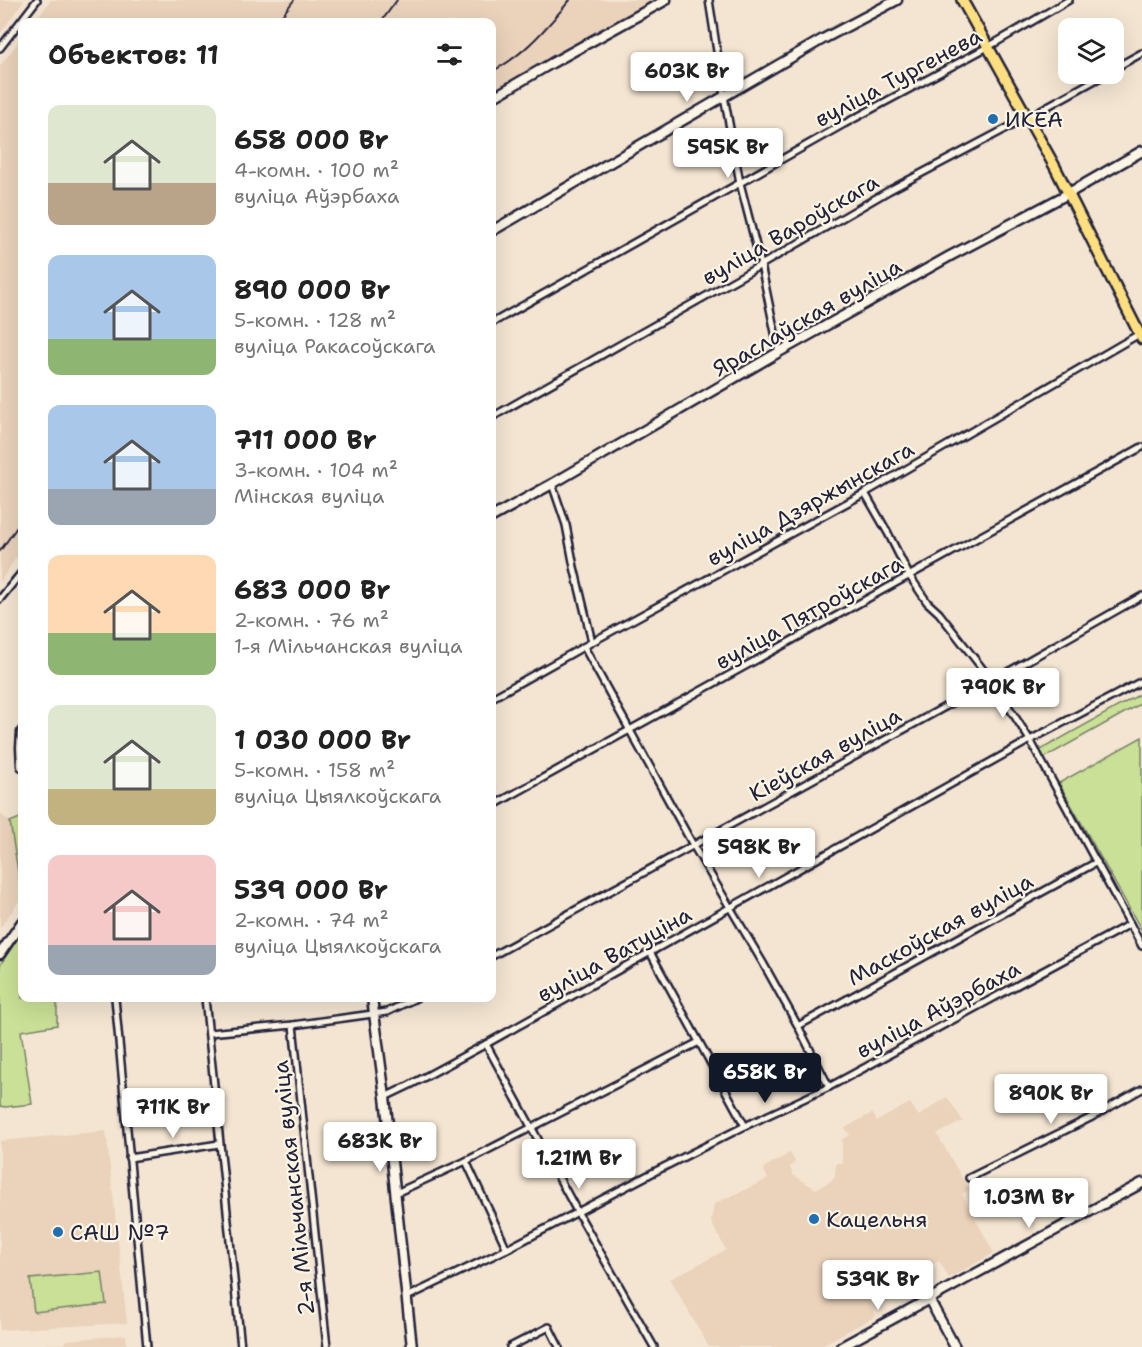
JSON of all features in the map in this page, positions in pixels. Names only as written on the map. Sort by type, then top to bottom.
[{"type":"main road","points":[[962,0],[1028,117],[1141,335]]},
{"type":"street","points":[[23,18],[37,0]]},
{"type":"street","points":[[496,96],[666,0]]},
{"type":"street","points":[[709,0],[740,183],[779,352]]},
{"type":"street","points":[[496,229],[823,39],[897,0]]},
{"type":"street","name":"вуліца Тургенева","points":[[496,321],[1069,0]]},
{"type":"street","points":[[0,48],[18,25]]},
{"type":"street","points":[[1124,63],[1142,53]]},
{"type":"street","name":"вуліца Вароўскага","points":[[496,415],[761,266],[890,190],[1088,84]]},
{"type":"street","name":"Яраслаўская вуліца","points":[[496,515],[779,352],[1142,152]]},
{"type":"street","name":"вуліца Дзяржынскага","points":[[496,696],[865,493],[1141,335]]},
{"type":"street","name":"вуліца Пятроўскага","points":[[496,804],[1142,447]]},
{"type":"street","points":[[552,484],[566,525],[592,642]]},
{"type":"street","points":[[865,493],[909,575],[927,602],[939,613],[992,681],[1030,740],[1142,946]]},
{"type":"street","points":[[0,599],[18,577]]},
{"type":"street","name":"Кіеўская вуліца","points":[[496,954],[1142,596]]},
{"type":"street","points":[[584,647],[693,845],[763,963],[829,1087]]},
{"type":"street","name":"вуліца Ватуціна","points":[[385,1097],[486,1044],[1030,740],[1142,681]]},
{"type":"street","name":"Маскоўская вуліца","points":[[798,1026],[1097,862]]},
{"type":"street","name":"вуліца Аўэрбаха","points":[[407,1297],[507,1249],[745,1126],[829,1087],[1130,924]]},
{"type":"street","points":[[0,954],[18,928]]},
{"type":"street","points":[[650,952],[745,1126]]},
{"type":"street","points":[[114,1002],[147,1347]]},
{"type":"street","points":[[205,1002],[241,1347]]},
{"type":"street","points":[[373,1002],[412,1347]]},
{"type":"street","points":[[209,1033],[293,1025],[387,1012],[408,1002]]},
{"type":"street","name":"2-я Мільчанская вуліца","points":[[293,1025],[327,1347]]},
{"type":"street","points":[[396,1193],[466,1161],[699,1042]]},
{"type":"street","points":[[486,1044],[654,1347]]},
{"type":"street","points":[[969,1178],[1092,1117],[1142,1089]]},
{"type":"street","points":[[129,1158],[219,1144]]},
{"type":"street","points":[[466,1161],[507,1249]]},
{"type":"street","points":[[841,1347],[1142,1183]]},
{"type":"street","points":[[929,1299],[955,1347]]},
{"type":"street","points":[[510,1347],[549,1326],[559,1347]]},
{"type":"shaded area","points":[[0,0],[24,0],[0,34]]},
{"type":"shaded area","points":[[51,0],[654,0],[496,90],[496,18],[37,18]]},
{"type":"shaded area","points":[[18,42],[18,555],[0,582],[0,66]]},
{"type":"shaded area","points":[[0,813],[10,822],[18,872],[18,903],[0,928]]},
{"type":"shaded area","points":[[947,1097],[963,1121],[937,1134],[969,1190],[962,1194],[994,1253],[949,1278],[939,1261],[867,1299],[876,1316],[818,1347],[709,1347],[670,1279],[726,1250],[711,1222],[714,1204],[768,1179],[763,1168],[790,1153],[795,1162],[790,1167],[793,1175],[816,1189],[831,1181],[835,1176],[836,1163],[842,1163],[842,1139],[850,1135],[845,1128],[872,1113],[877,1121],[910,1103],[919,1116]]},
{"type":"shaded area","name":"САШ №7","points":[[106,1131],[127,1323],[0,1330],[0,1141]]},
{"type":"shaded area","points":[[126,1335],[127,1347],[46,1347],[46,1344],[63,1344],[67,1340]]},
{"type":"green space","points":[[1142,693],[1142,703],[1044,758],[1040,750]]},
{"type":"green space","points":[[1142,737],[1142,931],[1059,783]]},
{"type":"green space","points":[[18,819],[18,872],[10,822]]},
{"type":"green space","points":[[18,938],[18,1002],[57,1002],[57,1025],[21,1031],[32,1104],[0,1106],[0,965]]},
{"type":"green space","points":[[102,1272],[106,1304],[34,1312],[30,1279]]},
{"type":"railway","points":[[280,18],[294,0]]},
{"type":"railway","points":[[384,18],[397,0]]},
{"type":"railway","points":[[496,69],[525,49],[570,0]]},
{"type":"railway","points":[[0,551],[18,526]]},
{"type":"place","name":"ИКЕА","points":[[993,119]]},
{"type":"place","name":"Кацельня","points":[[814,1219]]},
{"type":"place","name":"САШ №7","points":[[58,1232]]}]
